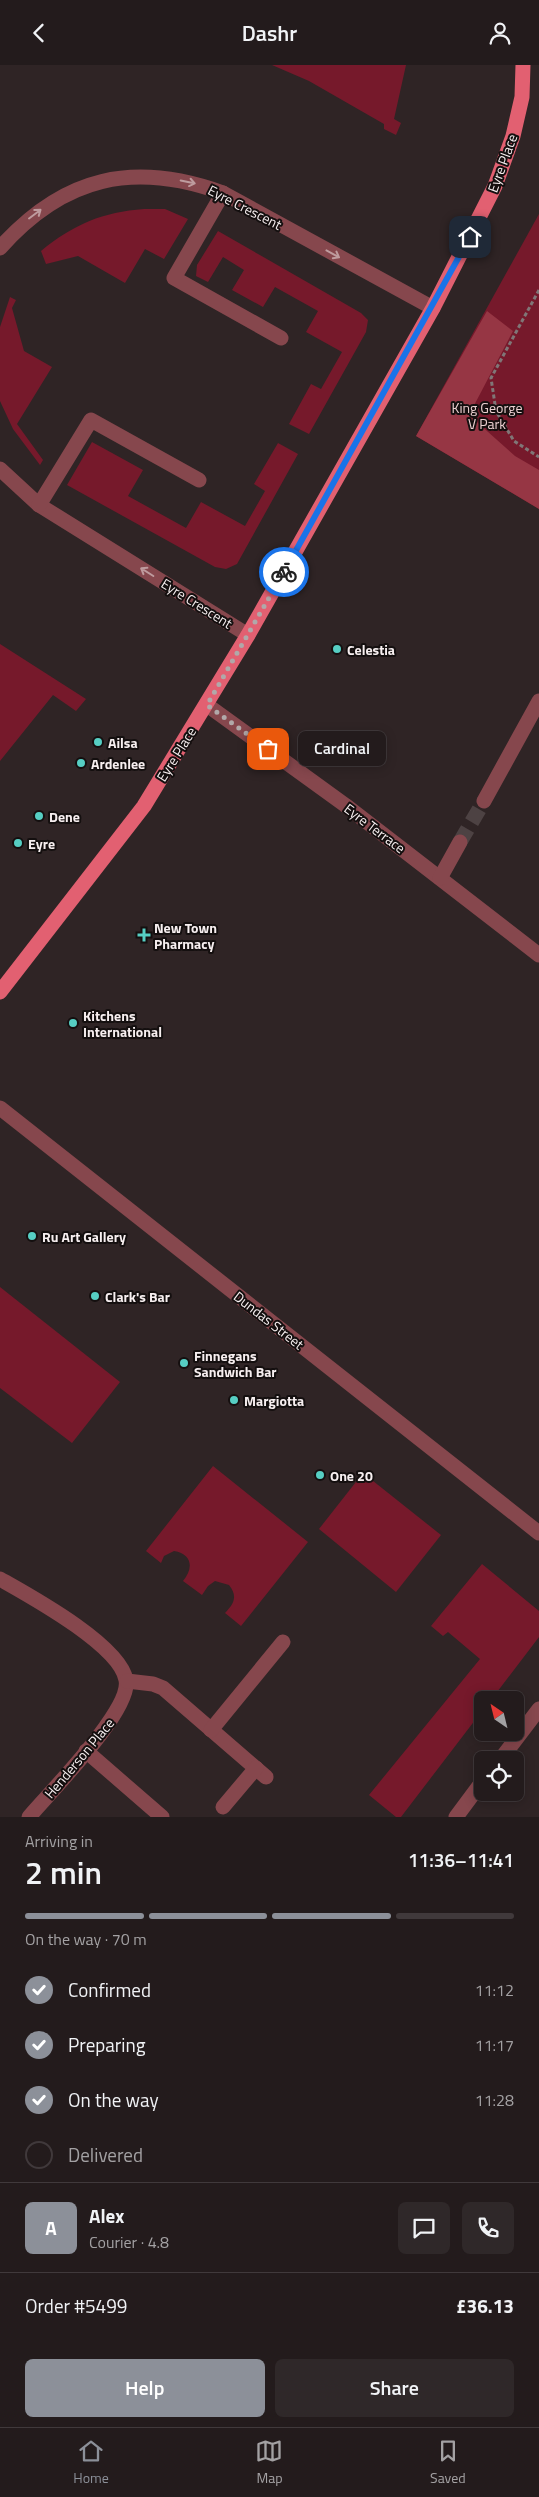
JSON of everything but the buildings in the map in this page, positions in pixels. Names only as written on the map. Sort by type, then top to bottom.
[{"type":"main road","name":"Eyre Place","points":[[0,991],[144,806],[248,635],[433,308],[495,186],[513,136],[522,97],[523,65]]},
{"type":"street","name":"Eyre Crescent","points":[[0,247],[20,225],[46,205],[75,190],[102,181],[136,176],[167,177],[196,183],[223,193],[433,308]]},
{"type":"street","points":[[223,193],[174,278],[281,338]]},
{"type":"street","points":[[39,505],[91,420],[199,480]]},
{"type":"street","name":"Eyre Crescent","points":[[0,469],[39,505],[248,635]]},
{"type":"street","points":[[484,801],[539,701]]},
{"type":"street","name":"Eyre Terrace","points":[[207,705],[345,805],[539,955]]},
{"type":"street","points":[[440,878],[460,842]]},
{"type":"street","name":"Dundas Street","points":[[0,1108],[539,1533]]},
{"type":"street","points":[[0,1579],[60,1613],[117,1663],[127,1681],[153,1684],[163,1688],[261,1773],[223,1807]]},
{"type":"street","points":[[211,1730],[283,1642]]},
{"type":"street","name":"Henderson Place","points":[[29,1817],[86,1751],[119,1709],[125,1696],[127,1681]]},
{"type":"street","points":[[507,1751],[539,1709]]},
{"type":"street","points":[[86,1751],[162,1817]]},
{"type":"street","points":[[456,1817],[474,1793]]},
{"type":"path","points":[[539,290],[491,378],[496,411],[514,441],[539,457]]},
{"type":"green space","points":[[272,65],[406,65],[394,119],[401,123],[396,135],[384,129],[384,124],[309,81]]},
{"type":"green space","points":[[144,209],[165,209],[188,219],[164,259],[145,249],[125,283],[78,256],[46,264],[41,251],[65,233],[102,216]]},
{"type":"green space","name":"King George V Park","points":[[539,214],[539,509],[416,436]]},
{"type":"green space","points":[[218,231],[361,313],[368,320],[366,332],[309,434],[289,424],[311,384],[321,389],[342,352],[306,332],[318,311],[275,287],[263,307],[232,290],[244,270],[223,257],[208,282],[196,276],[197,265]]},
{"type":"green space","points":[[10,297],[16,300],[12,308],[24,351],[52,367],[17,424],[43,460],[40,465],[13,429],[0,401],[0,327]]},
{"type":"green space","points":[[92,442],[143,470],[128,496],[186,528],[201,502],[245,526],[265,491],[254,484],[278,443],[298,454],[237,564],[226,569],[215,567],[67,485]]},
{"type":"green space","points":[[0,644],[86,699],[76,711],[53,695],[0,761]]},
{"type":"green space","points":[[0,1287],[120,1382],[72,1443],[0,1388]]},
{"type":"green space","points":[[213,1466],[308,1542],[241,1626],[225,1613],[234,1600],[232,1589],[229,1585],[215,1581],[208,1586],[202,1595],[183,1581],[190,1567],[188,1558],[185,1555],[174,1551],[164,1556],[161,1563],[146,1551]]},
{"type":"green space","points":[[363,1473],[441,1535],[396,1592],[319,1529]]},
{"type":"green space","points":[[482,1564],[539,1611],[539,1637],[498,1691],[474,1691],[474,1721],[401,1817],[396,1817],[369,1795],[480,1659],[448,1632],[443,1636],[431,1626]]},
{"type":"shaded area","points":[[487,311],[513,331],[469,415],[515,456],[539,470],[539,509],[416,436]]},
{"type":"tunnel","points":[[460,842],[484,801]]},
{"type":"way so far","points":[[268,749],[207,705],[284,572]]},
{"type":"place","name":"Celestia","points":[[337,649]]},
{"type":"place","name":"Ailsa","points":[[98,742]]},
{"type":"place","name":"Cardinal","points":[[268,749]]},
{"type":"place","name":"Ardenlee","points":[[81,763]]},
{"type":"place","name":"Dene","points":[[39,816]]},
{"type":"place","name":"Eyre","points":[[18,843]]},
{"type":"place","name":"New Town Pharmacy","points":[[144,935]]},
{"type":"place","name":"Kitchens International","points":[[73,1023]]},
{"type":"place","name":"Ru Art Gallery","points":[[32,1236]]},
{"type":"place","name":"Clark's Bar","points":[[95,1296]]},
{"type":"place","name":"Finnegans Sandwich Bar","points":[[184,1363]]},
{"type":"place","name":"Margiotta","points":[[234,1400]]},
{"type":"place","name":"One 20","points":[[320,1475]]},
{"type":"route","points":[[284,572],[433,308],[470,237]]}]
